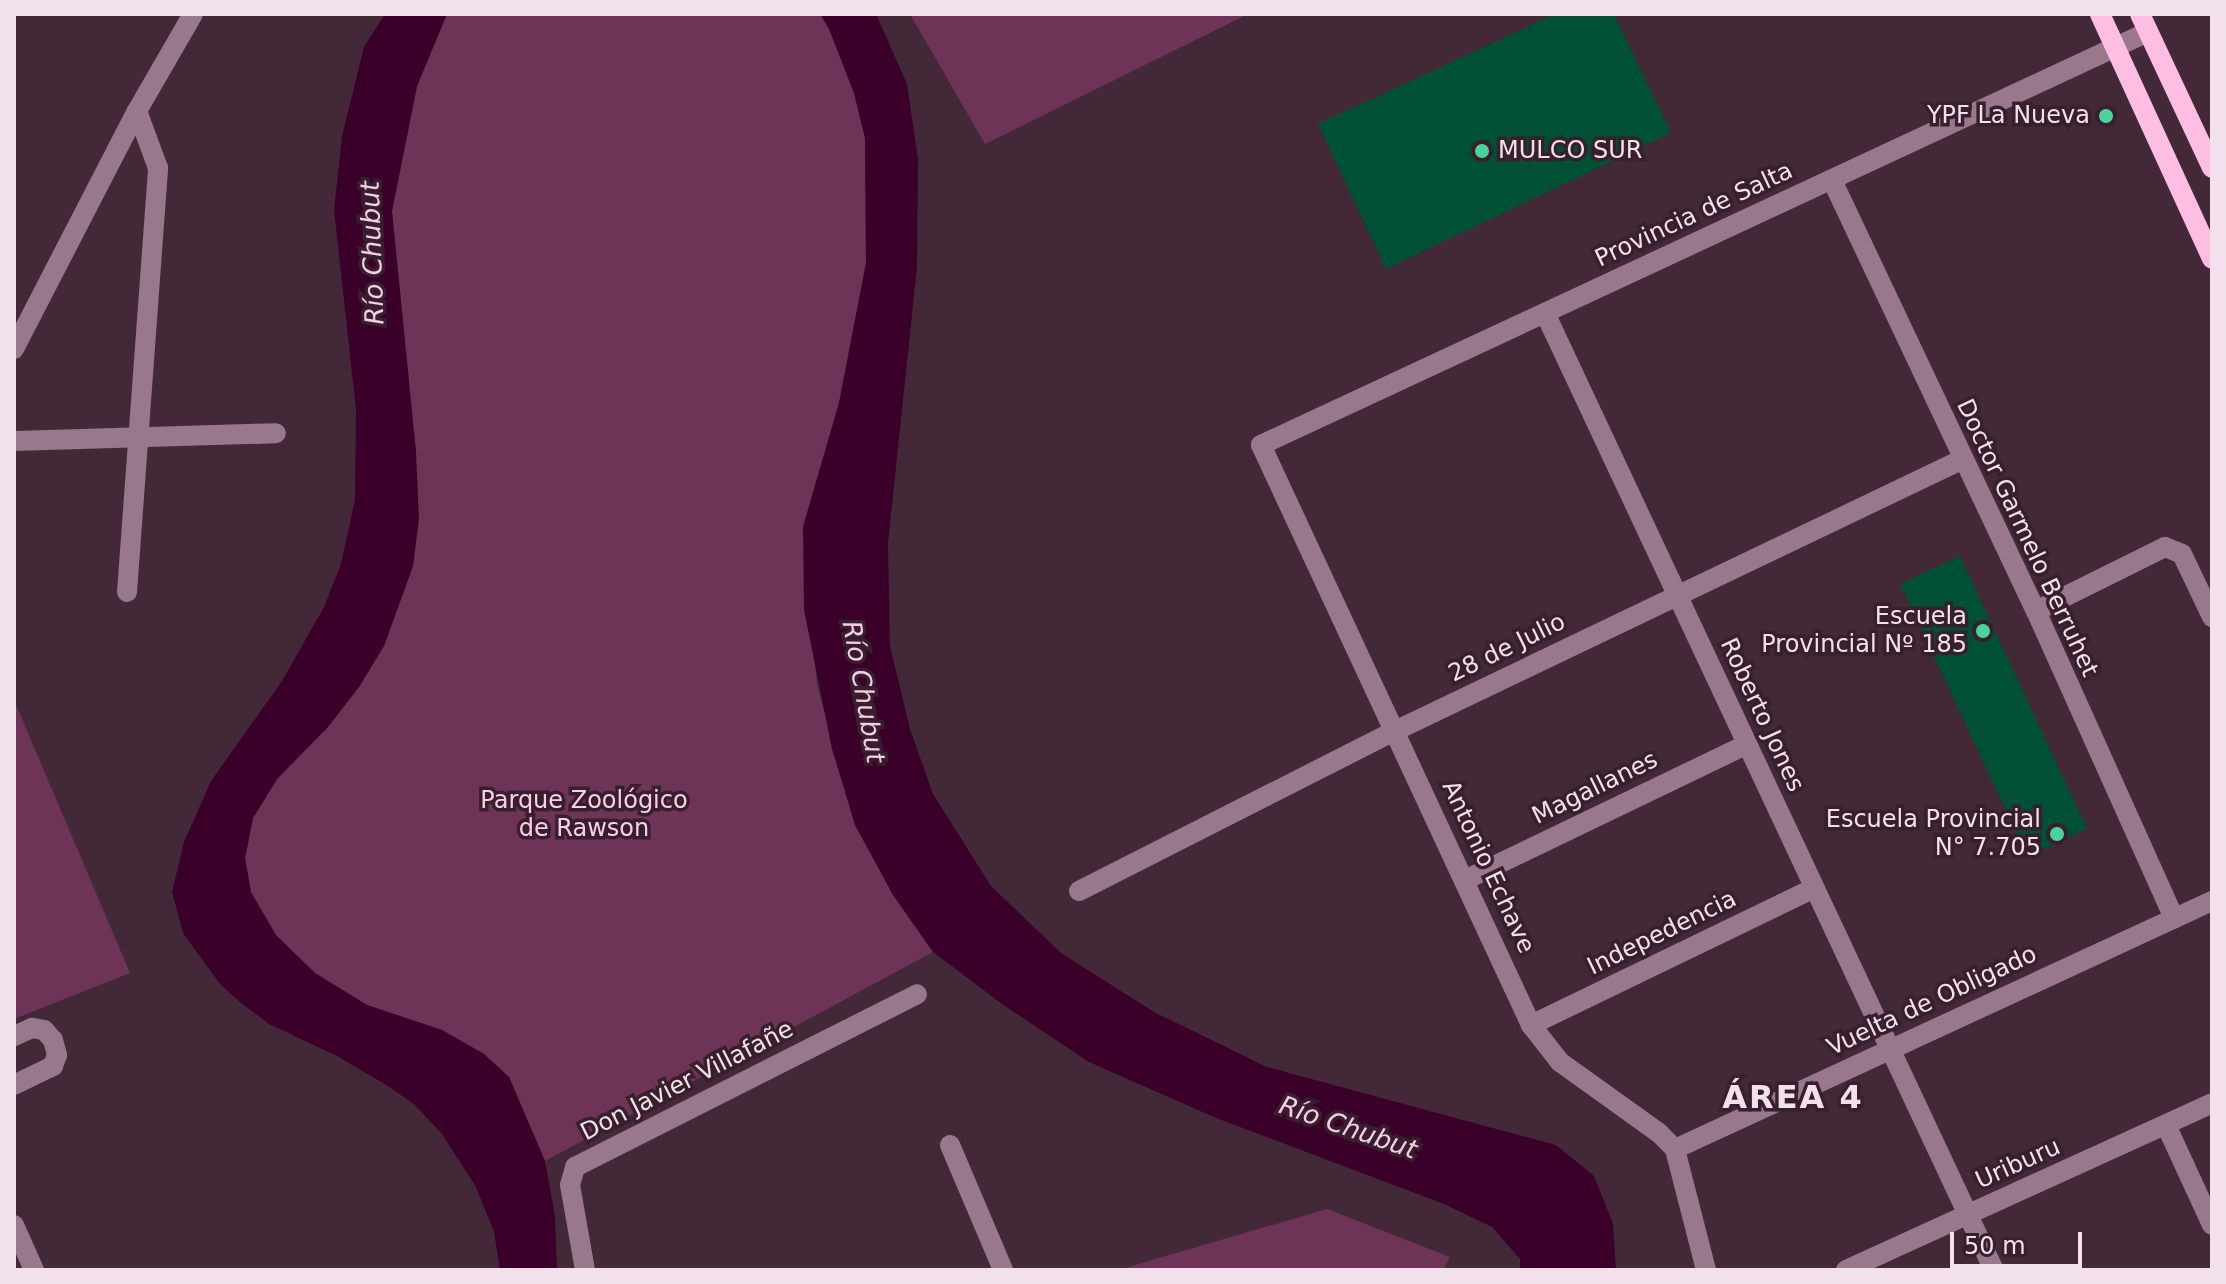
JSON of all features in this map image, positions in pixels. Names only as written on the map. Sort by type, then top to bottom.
[{"type":"main road","points":[[2100,14],[2212,259]]},
{"type":"main road","points":[[2144,23],[2212,168]]},
{"type":"street","points":[[14,349],[137,111],[193,14]]},
{"type":"street","name":"Provincia de Salta","points":[[1261,445],[2115,47],[2144,23]]},
{"type":"street","points":[[127,592],[158,168],[137,111]]},
{"type":"street","name":"Doctor Garmelo Berruhet","points":[[1832,180],[1961,460],[2036,611],[2174,918]]},
{"type":"street","name":"Roberto Jones","points":[[1545,313],[1994,1270]]},
{"type":"street","points":[[14,441],[139,440],[276,433]]},
{"type":"street","name":"Antonio Echave","points":[[1261,445],[1397,730],[1531,1025],[1560,1062],[1659,1133],[1675,1149]]},
{"type":"street","name":"28 de Julio","points":[[1079,891],[1397,730],[1961,460]]},
{"type":"street","points":[[2036,611],[2165,547],[2182,554],[2212,617]]},
{"type":"street","name":"Magallanes","points":[[1465,880],[1747,744]]},
{"type":"street","name":"Indepedencia","points":[[1531,1025],[1814,888]]},
{"type":"street","name":"Vuelta de Obligado","points":[[1675,1149],[2212,901]]},
{"type":"street","name":"Don Javier Villafañe","points":[[585,1270],[570,1185],[575,1167],[917,994]]},
{"type":"street","points":[[14,1036],[32,1028],[44,1030],[53,1040],[57,1055],[53,1066],[14,1085]]},
{"type":"street","name":"Uriburu","points":[[1846,1270],[2212,1103]]},
{"type":"street","points":[[2166,1125],[2212,1225]]},
{"type":"street","points":[[950,1145],[1003,1270]]},
{"type":"street","points":[[1675,1149],[1706,1270]]},
{"type":"street","points":[[14,1225],[34,1270]]},
{"type":"green space","name":"Parque Zoológico de Rawson","points":[[447,14],[820,14],[829,28],[854,93],[865,138],[866,263],[839,403],[803,527],[817,685],[855,825],[893,895],[933,952],[545,1161],[509,1077],[484,1054],[442,1030],[367,1005],[315,973],[276,936],[251,892],[245,858],[253,818],[277,779],[328,727],[359,687],[384,646],[413,566],[416,452],[392,211],[417,86]]},
{"type":"green space","points":[[910,14],[1248,14],[985,144]]},
{"type":"green space","points":[[14,700],[130,973],[14,1019]]},
{"type":"green space","points":[[1327,1209],[1450,1257],[1443,1270],[1118,1270]]},
{"type":"water","name":"Río Chubut","points":[[385,14],[447,14],[417,86],[392,211],[416,452],[419,519],[413,566],[384,646],[359,687],[328,727],[277,779],[253,818],[245,858],[251,892],[276,935],[315,973],[367,1005],[442,1030],[484,1054],[509,1077],[545,1161],[555,1216],[557,1270],[500,1270],[494,1232],[476,1187],[442,1134],[415,1105],[388,1086],[337,1056],[269,1024],[240,1002],[220,984],[183,933],[172,892],[184,842],[211,781],[282,681],[324,607],[341,564],[355,500],[356,409],[334,210],[342,136],[364,47]]},
{"type":"water","name":"Río Chubut","points":[[820,14],[876,14],[907,84],[918,159],[917,267],[888,543],[890,646],[910,729],[933,794],[991,886],[1061,953],[1154,1012],[1267,1067],[1556,1145],[1594,1176],[1613,1224],[1616,1270],[1520,1270],[1520,1259],[1492,1227],[1444,1204],[1216,1118],[1089,1062],[1002,1004],[933,952],[893,895],[855,825],[832,749],[804,610],[803,527],[839,403],[866,263],[865,138],[854,93]]},
{"type":"building","name":"MULCO SUR","points":[[1555,14],[1614,14],[1671,133],[1386,269],[1318,124]]},
{"type":"building","points":[[1960,556],[2087,829],[2027,857],[1900,584]]},
{"type":"place","name":"YPF La Nueva","points":[[2106,116]]},
{"type":"place","name":"MULCO SUR","points":[[1482,151]]},
{"type":"place","name":"Escuela Provincial Nº 185","points":[[1983,631]]},
{"type":"place","name":"Escuela Provincial N° 7.705","points":[[2057,834]]},
{"type":"district","name":"ÁREA 4","points":[[1793,1097]]}]
